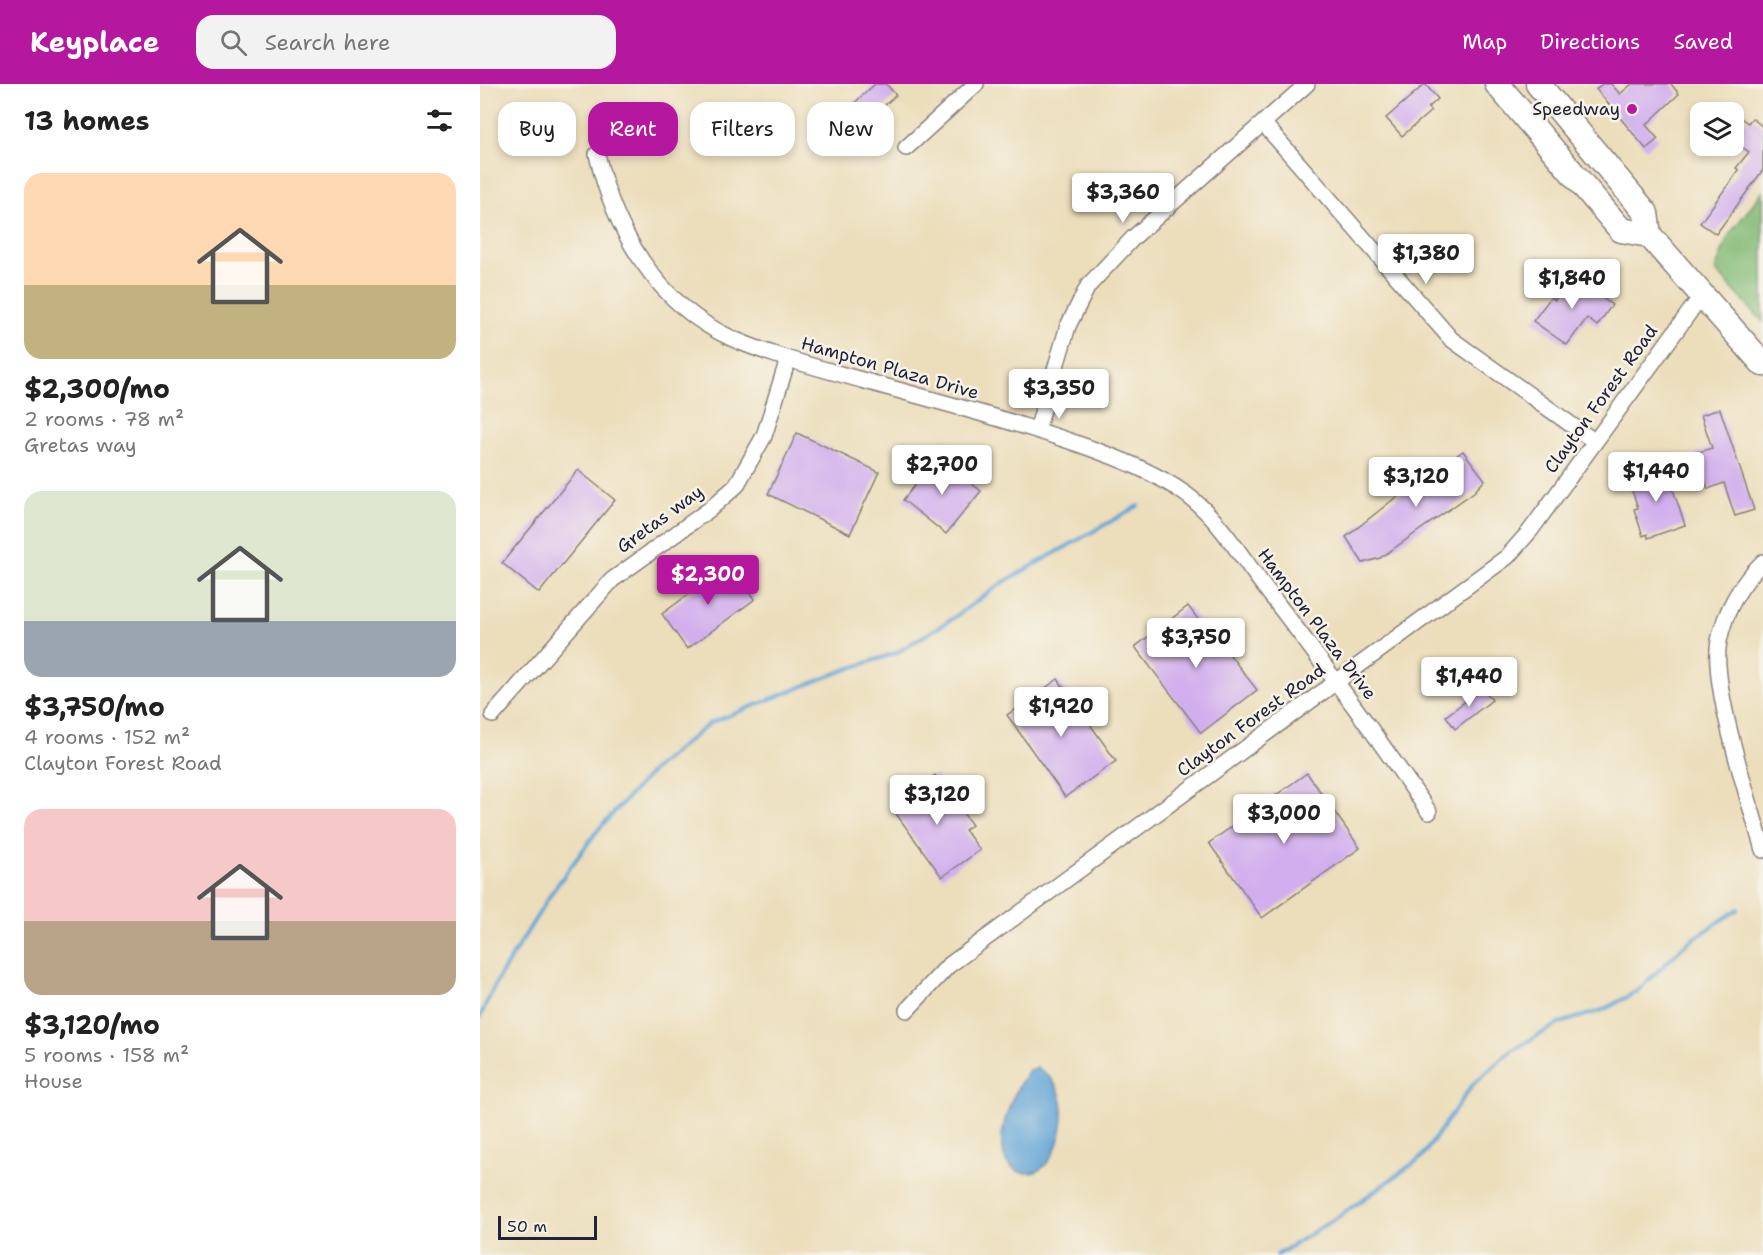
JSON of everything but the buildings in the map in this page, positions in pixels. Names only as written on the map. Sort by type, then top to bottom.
[{"type":"main road","points":[[1497,84],[1622,230],[1649,235]]},
{"type":"main road","points":[[1538,84],[1646,213],[1649,235],[1763,364]]},
{"type":"street","points":[[906,148],[976,84]]},
{"type":"street","points":[[1037,430],[1068,326],[1088,285],[1134,237],[1307,84]]},
{"type":"street","points":[[1264,124],[1451,339],[1594,441]]},
{"type":"street","name":"Hampton Plaza Drive","points":[[598,156],[615,216],[647,268],[666,292],[699,319],[729,337],[788,359],[1037,430],[1122,460],[1158,477],[1189,496],[1215,522],[1337,681],[1429,812]]},
{"type":"street","name":"Clayton Forest Road","points":[[907,1010],[948,966],[1507,557],[1530,531],[1702,295]]},
{"type":"street","name":"Gretas way","points":[[494,715],[612,580],[710,509],[736,486],[765,436],[788,359]]},
{"type":"street","points":[[1763,562],[1743,585],[1733,601],[1721,633],[1717,660],[1739,765],[1763,850]]},
{"type":"green space","points":[[1763,191],[1763,322],[1715,270],[1729,235]]},
{"type":"water","points":[[1037,1068],[1052,1080],[1058,1090],[1063,1118],[1058,1141],[1048,1162],[1031,1173],[1020,1172],[1006,1161],[1002,1139],[1004,1126],[1017,1089],[1029,1070]]},
{"type":"waterway","points":[[480,1017],[498,979],[552,892],[597,831],[653,770],[710,723],[842,671],[896,653],[952,619],[1002,583],[1138,506]]},
{"type":"waterway","points":[[1277,1255],[1341,1215],[1421,1158],[1473,1084],[1511,1051],[1560,1023],[1603,1010],[1636,992],[1686,944],[1738,909]]},
{"type":"place","name":"Speedway","points":[[1632,109]]}]
